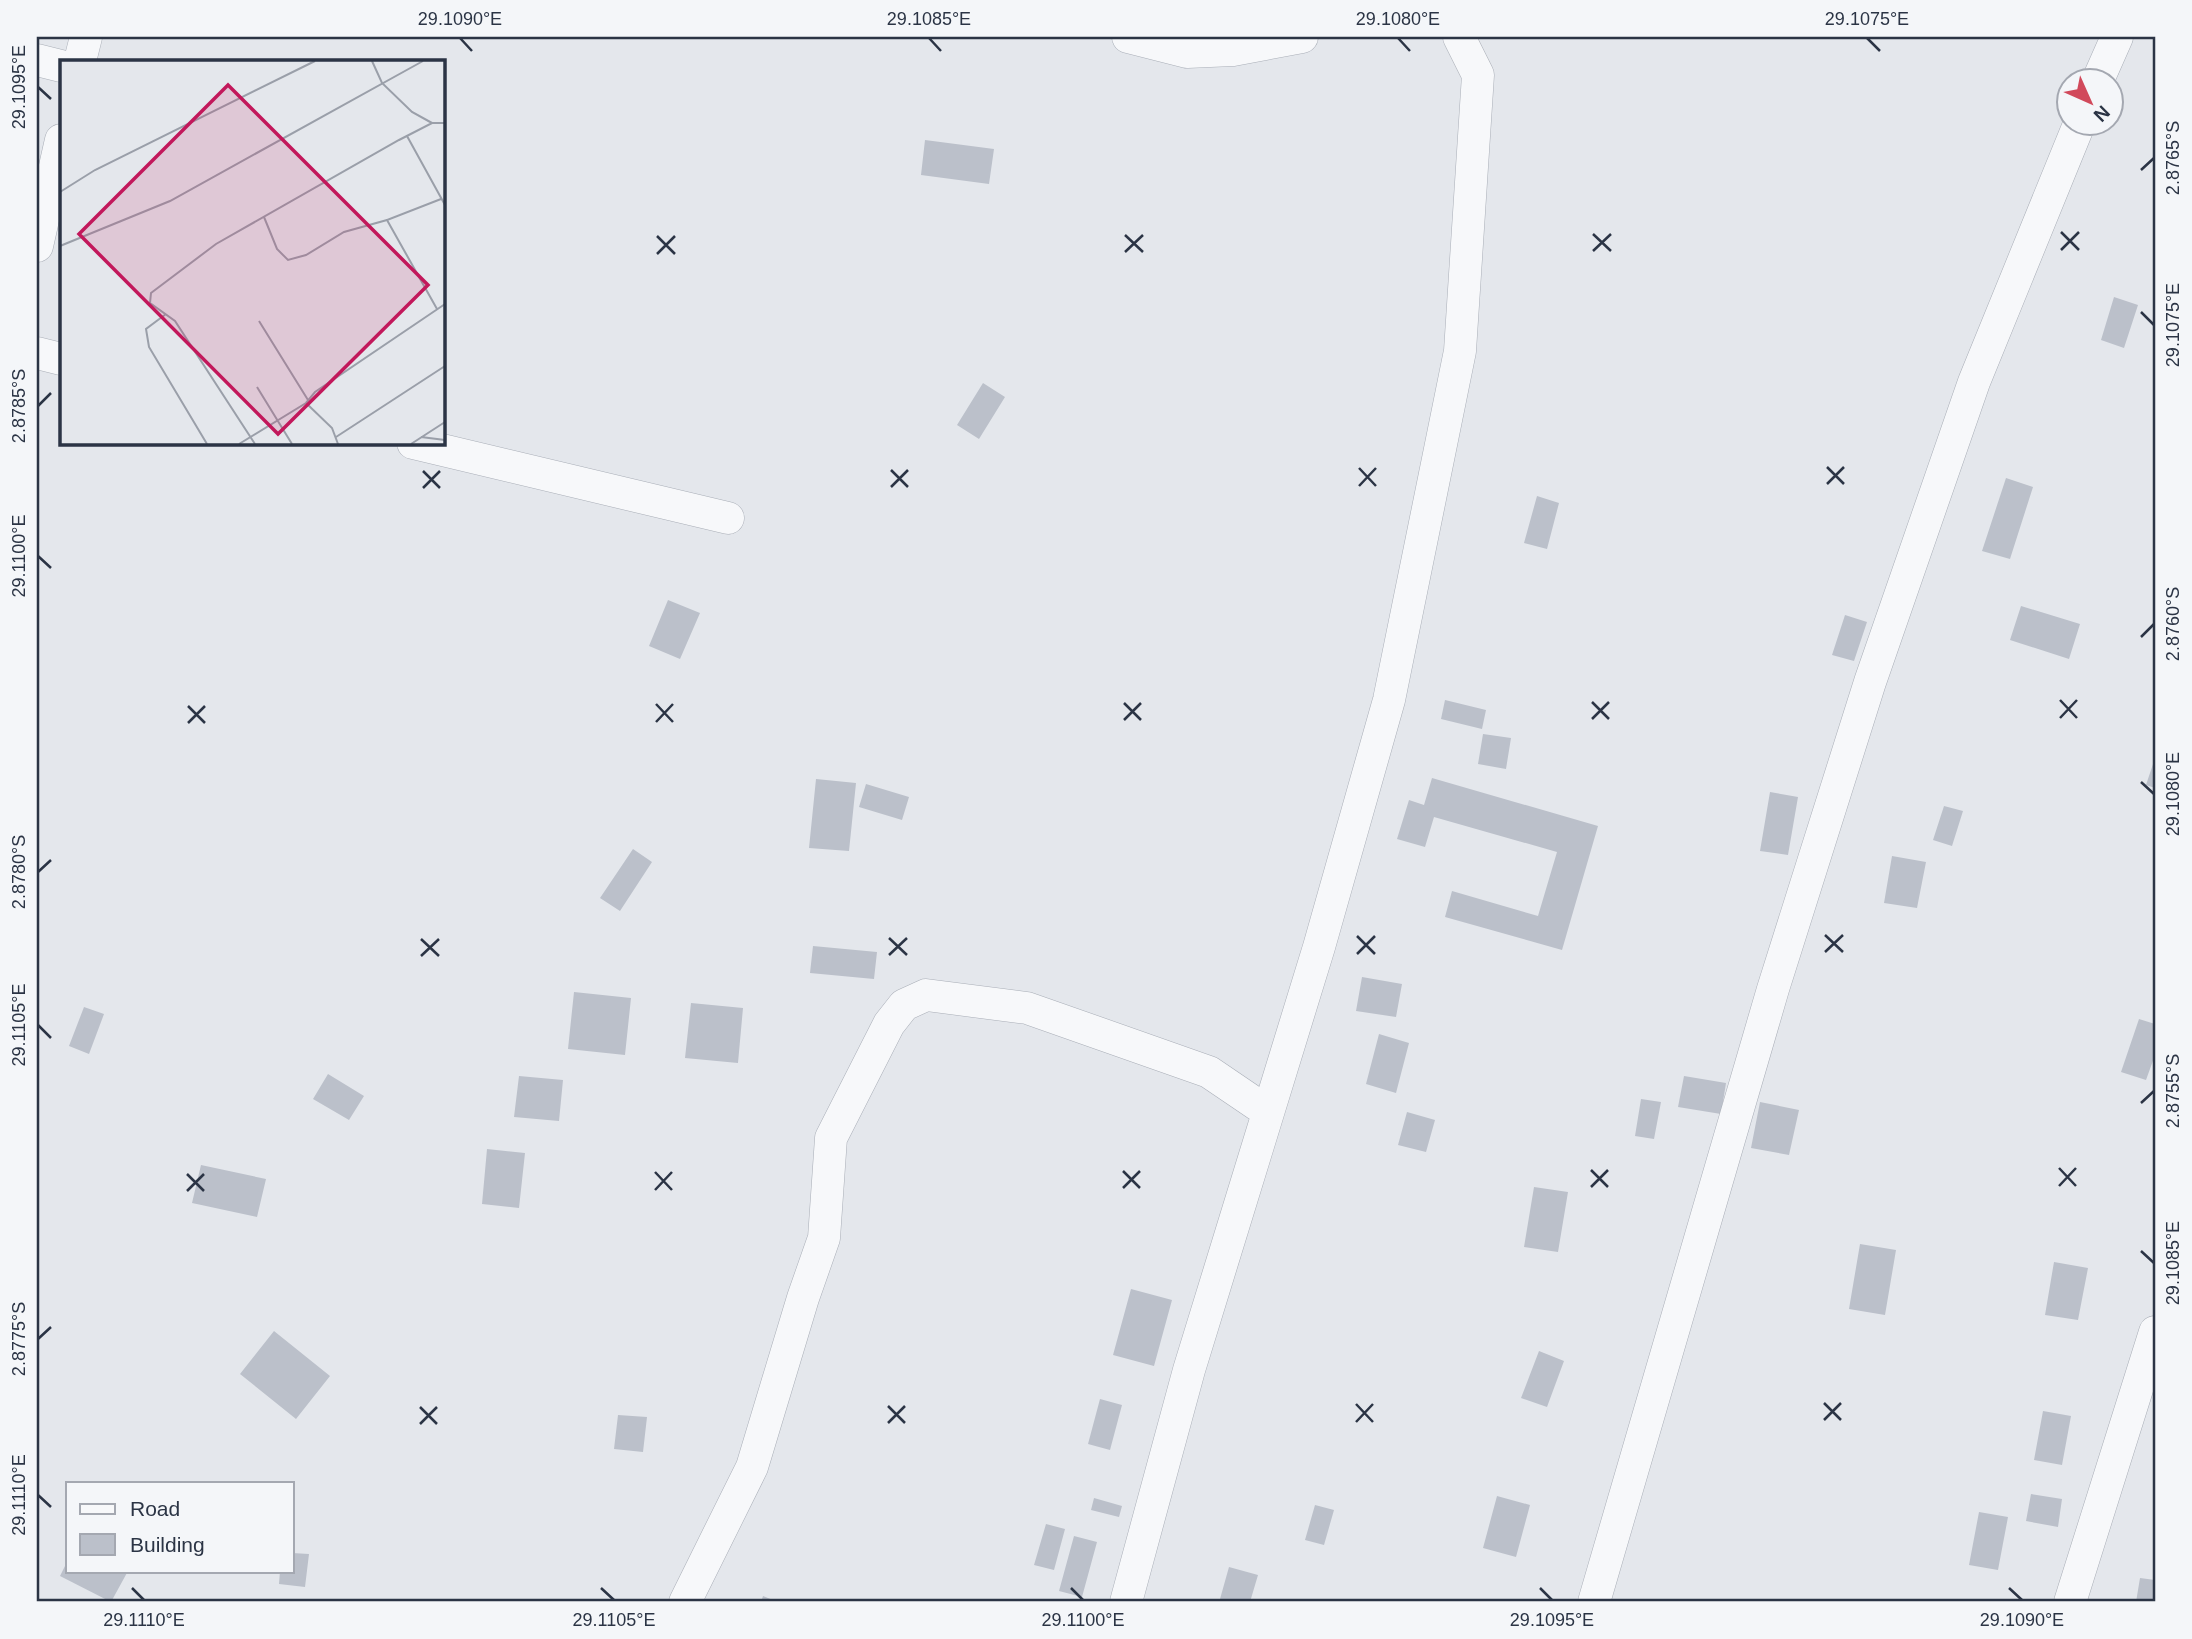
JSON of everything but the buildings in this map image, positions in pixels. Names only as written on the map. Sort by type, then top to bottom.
[{"type":"street","points":[[80,60],[86,37]]},
{"type":"street","points":[[1128,37],[1187,52],[1233,50],[1272,40],[1302,37]]},
{"type":"street","points":[[1126,1602],[1189,1370],[1319,947],[1389,700],[1460,351],[1478,75],[1460,37]]},
{"type":"street","points":[[2104,66],[2117,37]]},
{"type":"street","points":[[37,60],[60,66]]},
{"type":"street","points":[[1594,1602],[1769,1002],[1870,682],[1974,382],[2074,136]]},
{"type":"street","points":[[37,246],[60,144]]},
{"type":"street","points":[[37,353],[60,359]]},
{"type":"street","points":[[418,444],[728,518]]},
{"type":"street","points":[[685,1602],[752,1467],[824,1238],[831,1138],[889,1024],[904,1005],[926,995],[1027,1008],[1209,1072],[1268,1112]]},
{"type":"street","points":[[2070,1602],[2155,1332]]}]
